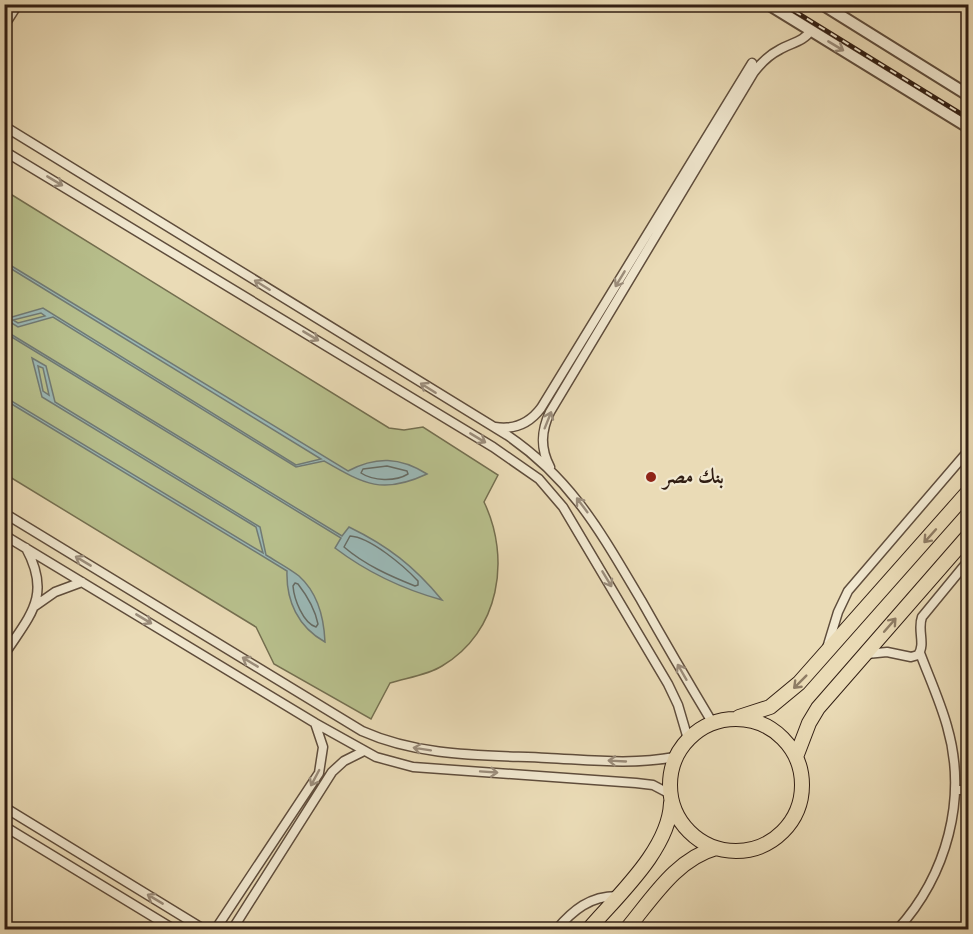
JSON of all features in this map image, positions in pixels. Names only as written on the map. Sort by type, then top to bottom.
[{"type":"main road","points":[[588,930],[652,855],[662,840],[668,821],[671,769],[675,757],[688,739],[712,722],[761,710],[784,697],[800,683],[969,492]]},
{"type":"main road","points":[[796,757],[805,731],[818,708],[969,536]]},
{"type":"main road","points":[[670,796],[676,815],[686,829],[700,840],[716,848],[734,851],[753,849],[771,841],[786,829],[796,813],[802,794],[802,775],[796,757],[786,741],[771,728],[753,721],[734,718]]},
{"type":"main road","points":[[626,930],[680,867],[695,856],[716,848]]},
{"type":"street","points":[[4,9],[8,4]]},
{"type":"street","points":[[4,26],[18,4]]},
{"type":"street","points":[[768,4],[969,127]]},
{"type":"street","points":[[822,4],[969,95]]},
{"type":"street","points":[[654,231],[754,72],[774,52],[804,39],[811,30]]},
{"type":"street","points":[[556,474],[544,453],[543,436],[547,420],[752,63]]},
{"type":"street","points":[[4,126],[524,447],[556,474],[582,504],[611,549],[712,722]]},
{"type":"street","points":[[4,151],[483,441],[525,467],[539,479],[563,507],[668,684],[678,705],[688,739]]},
{"type":"street","points":[[488,425],[501,428],[515,427],[527,422],[537,413],[645,247]]},
{"type":"street","points":[[825,654],[838,612],[848,591],[969,452]]},
{"type":"street","points":[[4,513],[353,725],[382,739],[402,746],[452,753],[635,762],[675,757]]},
{"type":"street","points":[[4,535],[364,752],[413,767],[653,785],[670,796]]},
{"type":"street","points":[[4,655],[35,606],[38,595],[35,566],[26,548]]},
{"type":"street","points":[[897,930],[918,904],[940,863],[953,817],[955,790],[948,726],[920,653],[922,646],[919,626],[922,617],[969,561]]},
{"type":"street","points":[[35,606],[55,592],[82,582]]},
{"type":"street","points":[[864,655],[887,651],[911,657],[920,653]]},
{"type":"street","points":[[215,930],[319,773],[323,747],[315,723]]},
{"type":"street","points":[[232,930],[332,772],[344,761],[364,752]]},
{"type":"street","points":[[955,790],[969,790]]},
{"type":"street","points":[[4,807],[205,930]]},
{"type":"street","points":[[4,826],[175,930]]},
{"type":"street","points":[[556,930],[568,915],[582,905],[596,898],[617,896]]},
{"type":"green space","points":[[4,190],[389,428],[404,430],[423,427],[498,475],[484,502],[497,546],[498,570],[495,592],[488,614],[477,634],[462,651],[436,669],[390,683],[371,719],[274,664],[256,627],[5,474]]},
{"type":"water","points":[[5,262],[348,471],[368,463],[388,460],[407,464],[427,474],[398,484],[385,485],[362,481],[324,461],[296,467],[53,317],[18,327],[5,319],[43,308],[296,465],[321,459],[5,265]],"holes":[[[41,313],[45,316],[18,323],[13,320]]]},
{"type":"water","points":[[4,330],[342,536],[349,527],[376,542],[411,567],[442,600],[413,591],[360,565],[335,548],[341,538],[5,333]]},
{"type":"water","points":[[32,358],[46,366],[55,402],[260,527],[266,555],[299,576],[311,590],[319,606],[325,642],[308,629],[295,612],[289,593],[287,571],[5,400],[5,397],[263,553],[256,527],[42,397]],"holes":[[[38,366],[43,368],[49,395],[43,391]]]},
{"type":"railway","points":[[783,4],[968,118]]},
{"type":"place","name":"بنك مصر","points":[[651,477]]}]
